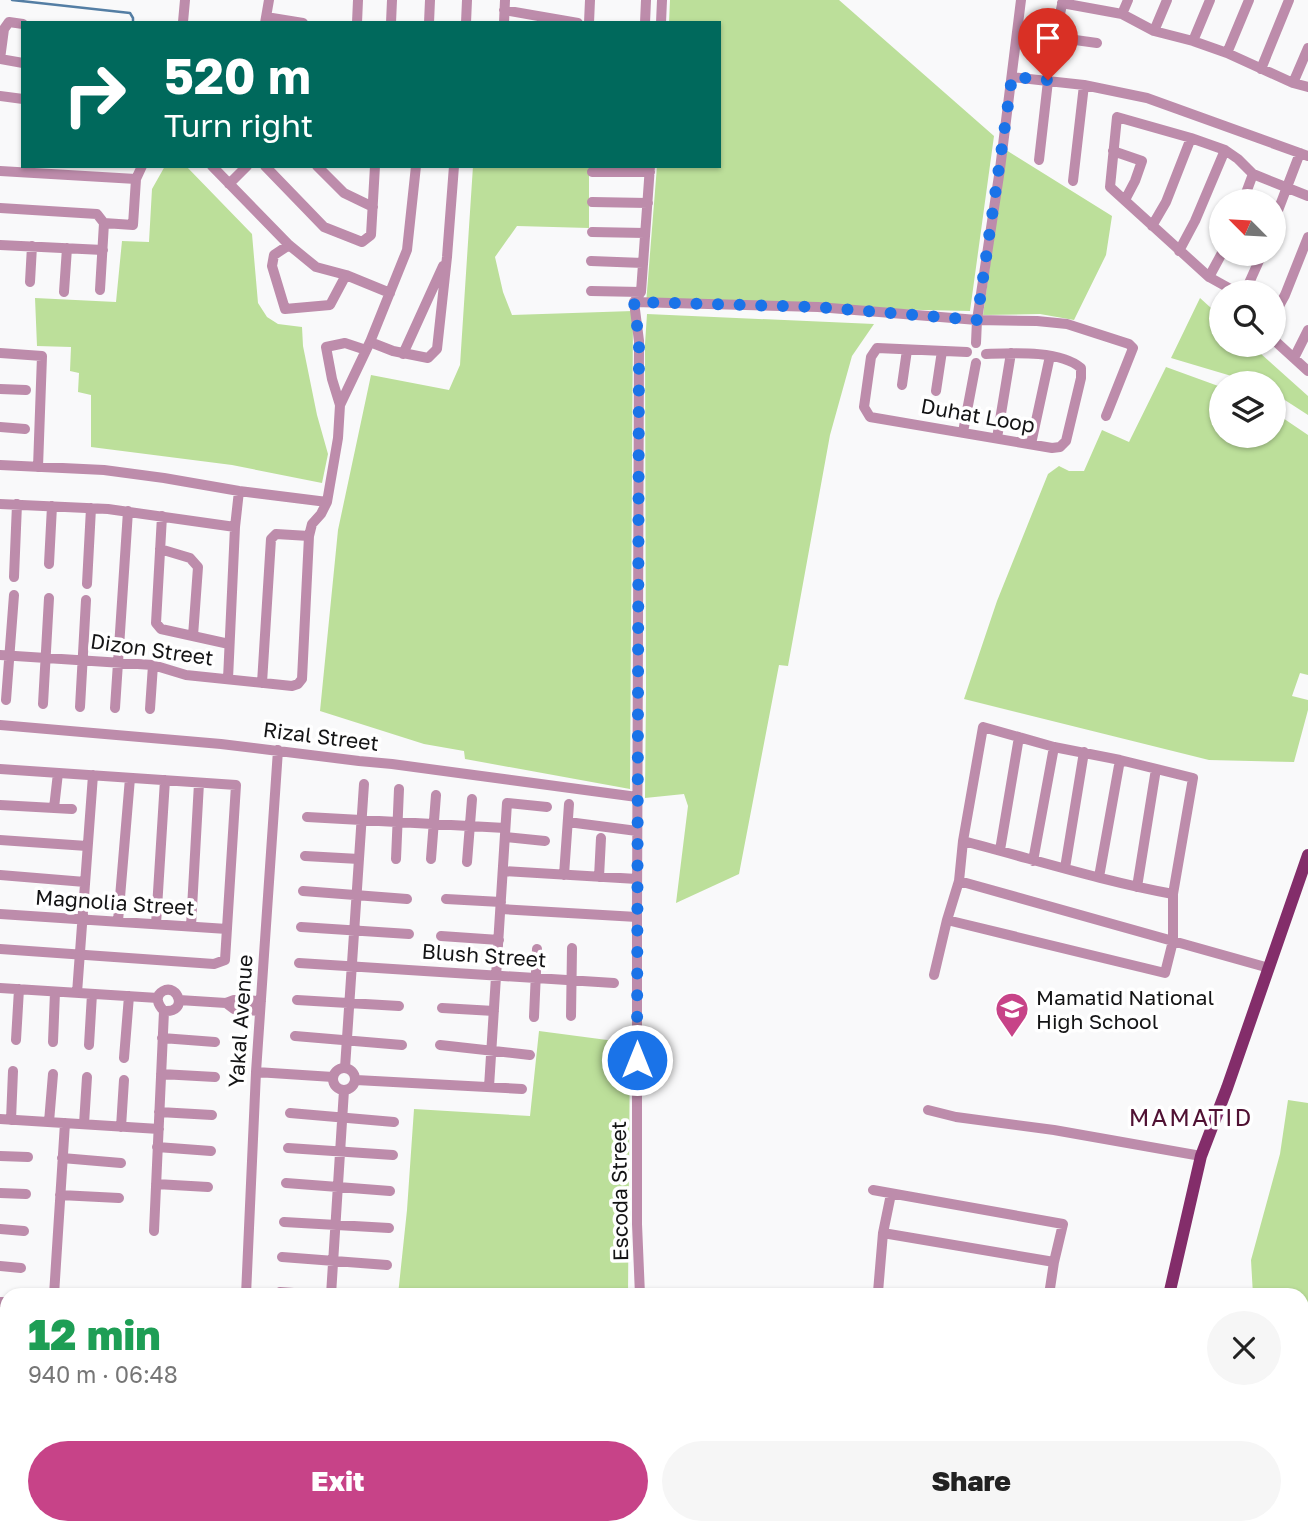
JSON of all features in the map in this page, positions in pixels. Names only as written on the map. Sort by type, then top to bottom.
[{"type":"main road","points":[[1171,1288],[1201,1156],[1308,855]]},
{"type":"street","points":[[182,21],[185,0]]},
{"type":"street","points":[[266,20],[270,0]]},
{"type":"street","points":[[357,21],[358,0]]},
{"type":"street","points":[[391,21],[392,0]]},
{"type":"street","points":[[429,21],[430,0]]},
{"type":"street","points":[[466,21],[467,0]]},
{"type":"street","points":[[589,21],[590,0]]},
{"type":"street","points":[[645,21],[646,0]]},
{"type":"street","points":[[661,21],[662,0]]},
{"type":"street","points":[[976,344],[977,320],[1021,0]]},
{"type":"street","points":[[1122,14],[1128,0]]},
{"type":"street","points":[[1154,31],[1167,0]]},
{"type":"street","points":[[1193,41],[1210,0]]},
{"type":"street","points":[[1227,53],[1249,0]]},
{"type":"street","points":[[1261,69],[1289,0]]},
{"type":"street","points":[[1055,37],[1063,1],[1122,14],[1154,31],[1227,53],[1293,83],[1308,87]]},
{"type":"street","points":[[504,5],[570,21]]},
{"type":"street","points":[[21,24],[9,22],[4,29],[0,59],[21,62]]},
{"type":"street","points":[[1017,32],[1097,43]]},
{"type":"street","points":[[1293,83],[1308,48]]},
{"type":"street","points":[[1012,77],[1084,85],[1147,98],[1304,154],[1286,188]]},
{"type":"street","points":[[1039,160],[1048,80]]},
{"type":"street","points":[[1073,181],[1084,85]]},
{"type":"street","points":[[0,96],[21,99]]},
{"type":"street","points":[[1214,280],[1110,187],[1117,117],[1225,150],[1253,174],[1308,196]]},
{"type":"street","points":[[1152,226],[1166,202],[1191,138]]},
{"type":"street","points":[[1179,251],[1195,221],[1225,150]]},
{"type":"street","points":[[1113,151],[1142,161],[1125,200]]},
{"type":"street","points":[[104,223],[133,225],[136,179],[141,168]]},
{"type":"street","points":[[214,168],[289,245],[316,267],[346,275],[390,293]]},
{"type":"street","points":[[229,184],[245,168]]},
{"type":"street","points":[[267,168],[324,227],[362,242],[371,235],[373,168]]},
{"type":"street","points":[[319,168],[344,193],[373,207]]},
{"type":"street","points":[[340,405],[368,346],[407,250],[416,168]]},
{"type":"street","points":[[262,683],[271,539],[276,534],[309,536],[312,524],[327,502],[338,438],[340,405],[326,346],[345,343],[428,358],[437,349],[454,168]]},
{"type":"street","points":[[592,172],[650,169],[641,292],[634,302]]},
{"type":"street","points":[[0,171],[102,172],[136,179]]},
{"type":"street","points":[[1247,189],[1253,174]]},
{"type":"street","points":[[592,202],[648,203]]},
{"type":"street","points":[[0,208],[97,214],[104,223],[100,290]]},
{"type":"street","points":[[592,232],[645,233]]},
{"type":"street","points":[[1286,292],[1308,237]]},
{"type":"street","points":[[0,245],[103,250]]},
{"type":"street","points":[[289,245],[274,255],[272,266],[285,309],[330,305],[346,275]]},
{"type":"street","points":[[30,282],[32,246]]},
{"type":"street","points":[[64,292],[67,248]]},
{"type":"street","points":[[403,354],[447,257]]},
{"type":"street","points":[[591,261],[643,263]]},
{"type":"street","points":[[1209,277],[1215,266]]},
{"type":"street","points":[[591,291],[641,292]]},
{"type":"street","points":[[634,302],[818,307],[977,320],[1067,324],[1129,344],[1133,348],[1106,416]]},
{"type":"street","name":"Escoda Street","points":[[634,302],[639,341],[637,917],[640,1288]]},
{"type":"street","points":[[1294,358],[1308,330]]},
{"type":"street","points":[[976,344],[984,347],[986,354],[976,363],[969,359],[967,352],[970,346],[976,344]]},
{"type":"street","name":"Duhat Loop","points":[[967,352],[877,348],[871,357],[864,407],[870,416],[1052,448],[1060,447],[1066,441],[1081,369],[1074,362],[1049,356],[986,354]]},
{"type":"street","points":[[902,384],[907,350]]},
{"type":"street","points":[[936,391],[942,351]]},
{"type":"street","points":[[1286,351],[1308,371]]},
{"type":"street","points":[[996,438],[1011,353]]},
{"type":"street","points":[[0,354],[42,356],[38,467]]},
{"type":"street","points":[[1031,444],[1049,356]]},
{"type":"street","points":[[963,432],[976,363]]},
{"type":"street","points":[[0,389],[26,390]]},
{"type":"street","points":[[0,428],[25,429]]},
{"type":"street","points":[[0,465],[104,470],[327,502]]},
{"type":"street","points":[[228,679],[239,491]]},
{"type":"street","points":[[0,503],[128,511],[235,527]]},
{"type":"street","points":[[14,577],[17,504]]},
{"type":"street","points":[[49,564],[52,506]]},
{"type":"street","points":[[87,584],[91,508]]},
{"type":"street","points":[[115,708],[128,511]]},
{"type":"street","points":[[162,516],[156,623],[160,629],[229,645]]},
{"type":"street","name":"Dizon Street","points":[[5,655],[153,665],[186,675],[292,686],[298,684],[302,679],[309,536]]},
{"type":"street","points":[[160,550],[190,558],[198,566],[193,636]]},
{"type":"street","points":[[6,700],[5,655],[14,595]]},
{"type":"street","points":[[43,704],[50,598]]},
{"type":"street","points":[[80,707],[86,600]]},
{"type":"street","points":[[150,709],[153,665]]},
{"type":"street","name":"Rizal Street","points":[[0,725],[278,750],[637,797]]},
{"type":"street","points":[[934,975],[947,920],[959,881],[962,841],[983,727],[1054,747],[1193,778],[1174,894],[1173,941],[1165,973],[947,920]]},
{"type":"street","points":[[1000,850],[1019,737]]},
{"type":"street","points":[[1033,861],[1054,747]]},
{"type":"street","name":"Yakal Avenue","points":[[246,1288],[256,1072],[278,750]]},
{"type":"street","points":[[1065,868],[1084,752]]},
{"type":"street","points":[[1098,877],[1119,760]]},
{"type":"street","points":[[0,769],[236,785],[225,960],[214,964],[0,949]]},
{"type":"street","points":[[1137,887],[1156,769]]},
{"type":"street","points":[[54,807],[58,773]]},
{"type":"street","points":[[77,993],[93,775]]},
{"type":"street","points":[[118,921],[130,778]]},
{"type":"street","points":[[156,924],[165,780]]},
{"type":"street","points":[[191,926],[199,783]]},
{"type":"street","points":[[345,1068],[364,784]]},
{"type":"street","points":[[396,859],[400,789]]},
{"type":"street","points":[[431,859],[436,795]]},
{"type":"street","points":[[467,862],[472,799]]},
{"type":"street","points":[[489,1087],[508,803],[547,807]]},
{"type":"street","points":[[564,875],[569,804]]},
{"type":"street","points":[[0,805],[72,808]]},
{"type":"street","points":[[307,817],[469,825],[545,841]]},
{"type":"street","points":[[568,822],[637,831]]},
{"type":"street","points":[[600,877],[601,838]]},
{"type":"street","points":[[0,840],[87,846]]},
{"type":"street","points":[[962,841],[1033,861],[1174,894]]},
{"type":"street","points":[[305,856],[359,859]]},
{"type":"street","points":[[503,871],[637,879]]},
{"type":"street","points":[[0,875],[85,882]]},
{"type":"street","points":[[959,881],[1269,968]]},
{"type":"street","points":[[303,891],[408,899]]},
{"type":"street","points":[[446,899],[637,917]]},
{"type":"street","name":"Magnolia Street","points":[[0,914],[227,929]]},
{"type":"street","points":[[301,927],[409,934]]},
{"type":"street","points":[[441,936],[499,940]]},
{"type":"street","points":[[571,1016],[572,948]]},
{"type":"street","points":[[534,1017],[537,949]]},
{"type":"street","name":"Blush Street","points":[[299,963],[614,983]]},
{"type":"street","points":[[0,988],[158,998]]},
{"type":"street","points":[[16,1040],[19,989]]},
{"type":"street","points":[[169,989],[178,995],[179,1000],[175,1009],[164,1011],[159,1006],[158,998],[164,990],[169,989]]},
{"type":"street","points":[[53,1042],[55,992]]},
{"type":"street","points":[[89,1045],[92,994]]},
{"type":"street","points":[[124,1058],[129,996]]},
{"type":"street","points":[[179,1000],[226,1003],[234,1000],[260,1006]]},
{"type":"street","points":[[297,1000],[399,1006]]},
{"type":"street","points":[[442,1008],[494,1011]]},
{"type":"street","points":[[154,1231],[164,1011]]},
{"type":"street","points":[[295,1036],[402,1045]]},
{"type":"street","points":[[162,1038],[215,1042]]},
{"type":"street","points":[[440,1045],[530,1055]]},
{"type":"street","points":[[345,1068],[353,1072],[356,1080],[351,1088],[344,1090],[336,1087],[333,1077],[338,1069],[345,1068]]},
{"type":"street","points":[[13,1071],[5,1120],[159,1129]]},
{"type":"street","points":[[256,1072],[333,1077]]},
{"type":"street","points":[[49,1122],[53,1074]]},
{"type":"street","points":[[160,1074],[215,1077]]},
{"type":"street","points":[[84,1124],[88,1077]]},
{"type":"street","points":[[121,1127],[124,1080]]},
{"type":"street","points":[[356,1080],[522,1089]]},
{"type":"street","points":[[331,1288],[344,1090]]},
{"type":"street","points":[[928,1110],[1201,1156]]},
{"type":"street","points":[[159,1112],[212,1115]]},
{"type":"street","points":[[290,1113],[394,1122]]},
{"type":"street","points":[[54,1288],[65,1123]]},
{"type":"street","points":[[158,1147],[211,1151]]},
{"type":"street","points":[[288,1148],[393,1155]]},
{"type":"street","points":[[0,1156],[28,1157]]},
{"type":"street","points":[[62,1158],[121,1163]]},
{"type":"street","points":[[286,1183],[390,1191]]},
{"type":"street","points":[[156,1184],[208,1187]]},
{"type":"street","points":[[873,1190],[1063,1224],[1050,1288]]},
{"type":"street","points":[[0,1193],[26,1194]]},
{"type":"street","points":[[878,1288],[883,1233],[891,1194]]},
{"type":"street","points":[[60,1195],[119,1198]]},
{"type":"street","points":[[284,1222],[389,1228]]},
{"type":"street","points":[[0,1229],[24,1231]]},
{"type":"street","points":[[883,1233],[1054,1262]]},
{"type":"street","points":[[282,1257],[387,1265]]},
{"type":"street","points":[[0,1266],[21,1268]]},
{"type":"green space","points":[[670,0],[839,0],[994,136],[970,311],[646,304],[657,168],[721,168],[721,21],[669,21]]},
{"type":"green space","points":[[1006,150],[1112,216],[1106,255],[1074,320],[1040,314],[983,315]]},
{"type":"green space","points":[[164,168],[188,168],[252,234],[258,303],[267,317],[278,324],[302,327],[303,346],[317,415],[328,454],[322,483],[232,465],[91,447],[91,395],[78,392],[79,373],[70,371],[71,347],[37,346],[35,298],[116,302],[122,241],[149,242],[152,189]]},
{"type":"green space","points":[[473,168],[589,168],[589,228],[517,226],[495,257],[503,292],[512,315],[633,311],[630,789],[465,759],[464,751],[424,744],[320,711],[338,530],[371,375],[449,390],[460,365]]},
{"type":"green space","points":[[1200,298],[1209,306],[1209,357],[1264,357],[1280,371],[1215,371],[1171,358]]},
{"type":"green space","points":[[647,314],[874,324],[852,356],[830,435],[788,666],[779,665],[739,874],[676,903],[688,806],[684,794],[645,798]]},
{"type":"green space","points":[[1166,367],[1209,383],[1209,448],[1286,448],[1286,420],[1308,435],[1308,675],[1300,673],[1292,696],[1308,700],[1308,710],[1294,762],[1209,760],[964,699],[997,601],[1048,474],[1059,466],[1069,471],[1084,471],[1102,430],[1129,442]]},
{"type":"green space","points":[[1286,376],[1308,396],[1308,415],[1286,401]]},
{"type":"green space","points":[[539,1031],[630,1043],[628,1288],[399,1288],[414,1109],[530,1116]]},
{"type":"green space","points":[[1288,1100],[1308,1103],[1308,1288],[1253,1288],[1251,1260],[1280,1154]]},
{"type":"waterway","points":[[12,0],[130,13],[133,21]]},
{"type":"place","name":"Mamatid National High School","points":[[1012,1039]]},
{"type":"district","name":"MAMATID","points":[[1191,1116]]},
{"type":"route","points":[[637,1060],[639,341],[634,302],[818,307],[977,320],[1012,77],[1048,80]]}]
